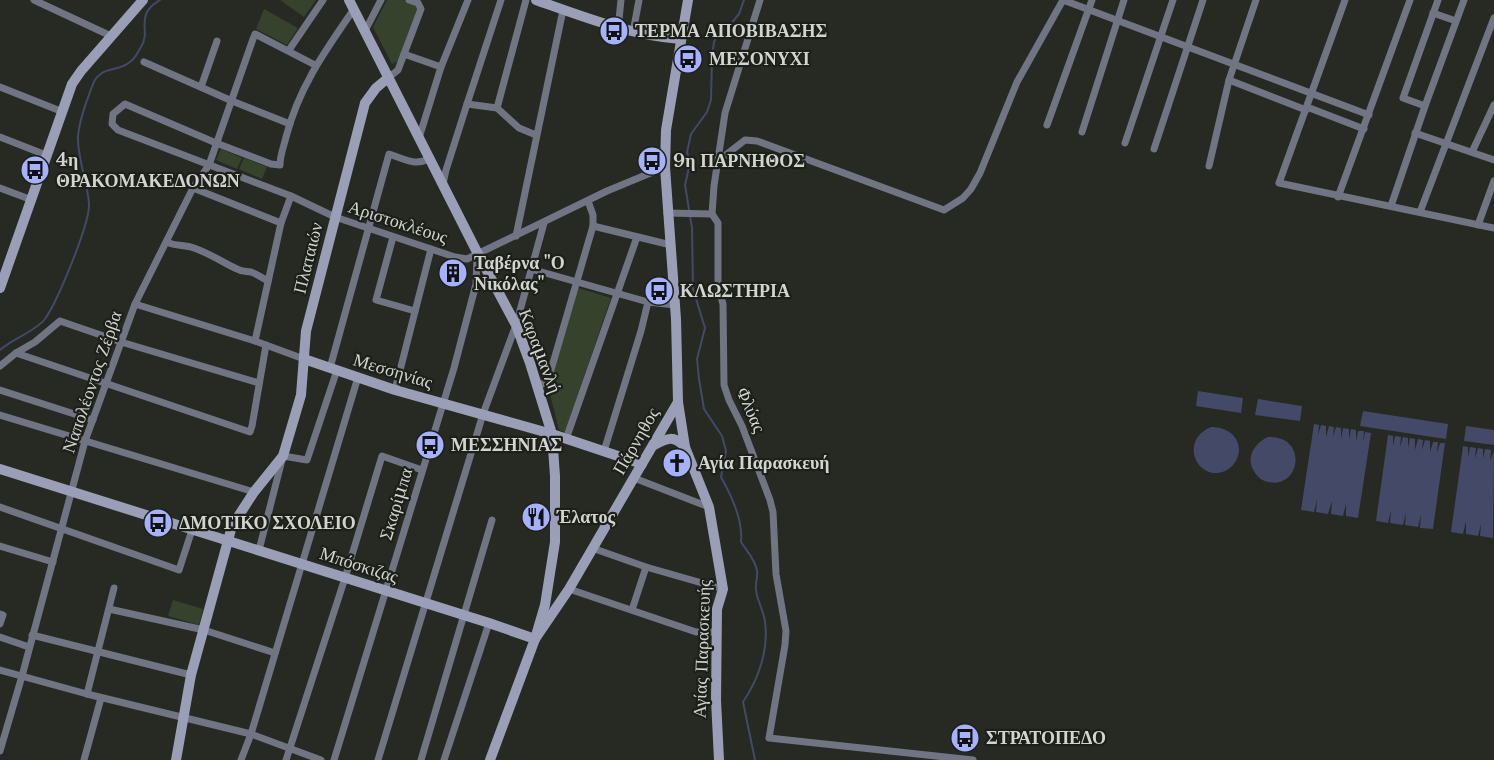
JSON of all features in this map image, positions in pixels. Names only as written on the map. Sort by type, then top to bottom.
[{"type":"street","points":[[34,0],[111,36]]},
{"type":"street","points":[[0,288],[72,84],[81,70],[143,0]]},
{"type":"street","points":[[315,65],[289,50],[323,0]]},
{"type":"street","points":[[364,31],[381,0]]},
{"type":"street","points":[[388,78],[398,70],[421,9],[418,3],[408,0]]},
{"type":"street","points":[[419,138],[441,67],[468,0]]},
{"type":"street","points":[[443,186],[466,104],[501,0]]},
{"type":"street","points":[[497,108],[526,0]]},
{"type":"street","points":[[536,0],[618,28],[680,39]]},
{"type":"street","points":[[618,28],[621,0]]},
{"type":"street","points":[[633,32],[639,0]]},
{"type":"street","name":"Πάρνηθος","points":[[490,760],[535,639],[569,589],[678,402],[671,213],[665,167],[666,130],[688,0]]},
{"type":"street","name":"Φλύας","points":[[759,0],[725,113],[712,214],[718,223],[718,286],[723,304],[724,386],[742,426],[773,513],[776,574],[786,638],[769,738],[973,760]]},
{"type":"street","points":[[718,161],[745,140],[758,141],[944,210],[963,198],[971,189],[980,173],[1017,82],[1063,0],[1369,115]]},
{"type":"street","points":[[1047,125],[1092,0]]},
{"type":"street","points":[[1082,132],[1124,0]]},
{"type":"street","points":[[1125,143],[1173,0]]},
{"type":"street","points":[[1154,149],[1203,0]]},
{"type":"street","points":[[1209,166],[1229,80],[1257,0]]},
{"type":"street","points":[[1345,0],[1279,183],[1494,228]]},
{"type":"street","points":[[1425,106],[1402,98],[1438,0]]},
{"type":"street","points":[[1390,206],[1464,0]]},
{"type":"street","points":[[1338,197],[1369,115],[1407,1]]},
{"type":"street","points":[[216,143],[271,164],[280,165],[296,105],[315,65],[351,5]]},
{"type":"street","name":"Καραμανλή","points":[[351,5],[477,254],[516,325],[552,434],[555,476],[555,542],[545,605],[535,639]]},
{"type":"street","points":[[516,236],[563,10]]},
{"type":"street","points":[[1433,13],[1456,21]]},
{"type":"street","points":[[1420,212],[1494,18]]},
{"type":"street","name":"Ναπολέοντος Ζέρβα","points":[[0,751],[85,441],[135,304],[193,188],[209,165],[255,34],[289,50]]},
{"type":"street","points":[[201,87],[217,41]]},
{"type":"street","points":[[404,54],[441,67]]},
{"type":"street","points":[[144,62],[231,101],[290,124]]},
{"type":"street","name":"Πλαταιών","points":[[259,550],[301,395],[306,331],[365,103],[376,88],[388,78]]},
{"type":"street","points":[[1229,80],[1364,129]]},
{"type":"street","points":[[0,87],[63,112]]},
{"type":"street","name":"Αριστοκλέους","points":[[216,143],[125,104],[115,111],[112,118],[112,124],[118,130],[291,196],[335,217],[467,259],[608,191],[665,167]]},
{"type":"street","points":[[466,104],[497,108],[519,128],[536,135]]},
{"type":"street","points":[[1472,152],[1494,105]]},
{"type":"street","points":[[1415,133],[1494,160]]},
{"type":"street","points":[[0,137],[46,155]]},
{"type":"street","points":[[283,456],[307,460],[334,369],[368,228],[389,154],[414,163],[421,163],[429,159]]},
{"type":"street","points":[[1478,225],[1494,182]]},
{"type":"street","points":[[0,188],[32,200]]},
{"type":"street","points":[[193,188],[281,223]]},
{"type":"street","points":[[255,341],[281,223],[291,196]]},
{"type":"street","points":[[538,386],[544,383],[551,370],[578,283],[593,226],[593,215],[588,201]]},
{"type":"street","points":[[671,213],[712,214]]},
{"type":"street","points":[[378,760],[483,414],[516,325],[544,223]]},
{"type":"street","points":[[593,226],[671,245]]},
{"type":"street","points":[[393,237],[376,300],[415,311]]},
{"type":"street","points":[[566,439],[637,237]]},
{"type":"street","points":[[167,242],[192,247],[234,268],[252,272],[268,280]]},
{"type":"street","points":[[395,390],[431,249]]},
{"type":"street","name":"Σκαρίμπα","points":[[334,760],[454,368],[476,284],[477,254]]},
{"type":"street","points":[[531,268],[648,302],[675,305]]},
{"type":"street","points":[[604,451],[648,302]]},
{"type":"street","name":"Μεσσηνίας","points":[[135,304],[255,341],[395,390],[552,434],[642,464]]},
{"type":"street","points":[[0,366],[35,342],[60,321],[121,342],[259,383]]},
{"type":"street","points":[[16,353],[105,385],[250,432],[266,345]]},
{"type":"street","points":[[241,760],[251,734],[358,377]]},
{"type":"street","points":[[0,390],[93,420]]},
{"type":"street","name":"Αγίας Παρασκευής","points":[[678,402],[685,447],[709,507],[723,588],[717,609],[716,730],[719,760]]},
{"type":"street","points":[[0,415],[254,492]]},
{"type":"street","points":[[654,445],[672,438],[685,447]]},
{"type":"street","name":"Πλαταιών","points":[[177,760],[191,675],[232,526],[254,492],[283,456]]},
{"type":"street","points":[[286,760],[382,456],[422,470]]},
{"type":"street","name":"Μπόσκιζας","points":[[0,470],[386,590],[535,639]]},
{"type":"street","points":[[634,478],[709,507]]},
{"type":"street","points":[[0,507],[179,570],[192,530]]},
{"type":"street","points":[[421,760],[492,520]]},
{"type":"street","points":[[0,546],[53,562]]},
{"type":"street","points":[[592,548],[646,567],[723,588]]},
{"type":"street","points":[[632,610],[646,567]]},
{"type":"street","points":[[87,694],[114,588]]},
{"type":"street","points":[[569,589],[696,632],[717,632]]},
{"type":"street","points":[[109,609],[204,630],[275,653]]},
{"type":"street","points":[[0,614],[3,615],[0,624]]},
{"type":"street","points":[[444,760],[489,623]]},
{"type":"street","points":[[32,635],[191,675]]},
{"type":"street","points":[[0,637],[29,647]]},
{"type":"street","points":[[0,670],[101,698],[251,734],[321,760]]},
{"type":"street","points":[[84,760],[101,698]]},
{"type":"green space","points":[[280,0],[316,0],[304,17]]},
{"type":"green space","points":[[387,0],[403,0],[417,5],[419,11],[400,60],[392,64],[373,27]]},
{"type":"green space","points":[[264,9],[298,28],[287,45],[256,29]]},
{"type":"green space","points":[[221,149],[242,158],[237,169],[216,160]]},
{"type":"green space","points":[[244,158],[267,167],[262,179],[239,169]]},
{"type":"green space","points":[[578,288],[611,298],[565,432],[559,430],[549,390]]},
{"type":"green space","points":[[173,600],[203,609],[199,625],[168,616]]},
{"type":"water","points":[[1198,391],[1243,398],[1241,413],[1196,406]]},
{"type":"water","points":[[1258,399],[1302,406],[1300,421],[1255,415]]},
{"type":"water","points":[[1363,411],[1448,424],[1446,439],[1360,426]]},
{"type":"water","points":[[1314,424],[1319,425],[1318,435],[1321,425],[1326,426],[1326,437],[1329,426],[1334,427],[1333,437],[1336,427],[1341,428],[1341,439],[1343,428],[1349,429],[1349,439],[1351,429],[1356,430],[1356,441],[1358,431],[1364,431],[1363,442],[1365,432],[1371,433],[1358,518],[1346,516],[1346,504],[1343,516],[1331,514],[1332,501],[1328,514],[1316,512],[1317,499],[1314,512],[1301,510]]},
{"type":"water","points":[[1466,426],[1494,430],[1494,445],[1464,441]]},
{"type":"water","points":[[1211,427],[1222,428],[1231,433],[1237,440],[1239,451],[1234,464],[1227,470],[1217,473],[1208,472],[1201,467],[1194,451],[1195,442],[1201,433]]},
{"type":"water","points":[[1388,435],[1393,436],[1393,446],[1395,436],[1401,437],[1400,447],[1403,437],[1408,438],[1408,448],[1410,438],[1415,439],[1415,450],[1418,439],[1423,440],[1422,450],[1425,440],[1430,441],[1430,452],[1433,442],[1438,442],[1437,453],[1440,443],[1445,443],[1433,529],[1420,528],[1421,515],[1418,527],[1405,525],[1406,512],[1403,525],[1390,523],[1391,510],[1388,523],[1376,521]]},
{"type":"water","points":[[1268,437],[1281,439],[1290,444],[1294,452],[1296,461],[1293,470],[1288,478],[1280,482],[1262,480],[1251,466],[1251,456],[1255,447]]},
{"type":"water","points":[[1463,446],[1468,447],[1468,457],[1470,447],[1476,448],[1475,459],[1478,448],[1483,449],[1483,459],[1485,449],[1491,450],[1490,461],[1494,451],[1493,538],[1480,536],[1481,524],[1478,536],[1466,534],[1466,521],[1463,534],[1451,532]]},
{"type":"waterway","points":[[0,350],[41,323],[57,297],[79,245],[88,214],[88,196],[78,137],[86,103],[93,84],[100,74],[125,65],[135,57],[144,41],[144,23],[147,12],[160,0]]},
{"type":"waterway","points":[[744,0],[739,14],[717,35],[714,42],[711,100],[707,112],[691,134],[687,152],[690,163],[685,185],[692,228],[693,289],[705,328],[697,359],[704,409],[722,436],[726,451],[721,477],[738,517],[741,542],[756,567],[756,588],[765,622],[764,654],[753,684],[743,702],[755,760]]},
{"type":"place","name":"ΤΕΡΜΑ ΑΠΟΒΙΒΑΣΗΣ","points":[[614,31]]},
{"type":"place","name":"ΜΕΣΟΝΥΧΙ","points":[[688,59]]},
{"type":"place","name":"9η ΠΑΡΝΗΘΟΣ","points":[[652,161]]},
{"type":"place","name":"4η ΘΡΑΚΟΜΑΚΕΔΟΝΩΝ","points":[[35,170]]},
{"type":"place","name":"Ταβέρνα \"Ο Νικόλας\"","points":[[453,273]]},
{"type":"place","name":"ΚΛΩΣΤΗΡΙΑ","points":[[659,291]]},
{"type":"place","name":"ΜΕΣΣΗΝΙΑΣ","points":[[430,445]]},
{"type":"place","name":"Αγία Παρασκευή","points":[[677,463]]},
{"type":"place","name":"Έλατος","points":[[536,517]]},
{"type":"place","name":"ΔΜΟΤΙΚΟ ΣΧΟΛΕΙΟ","points":[[158,523]]},
{"type":"place","name":"ΣΤΡΑΤΟΠΕΔΟ","points":[[965,738]]}]
